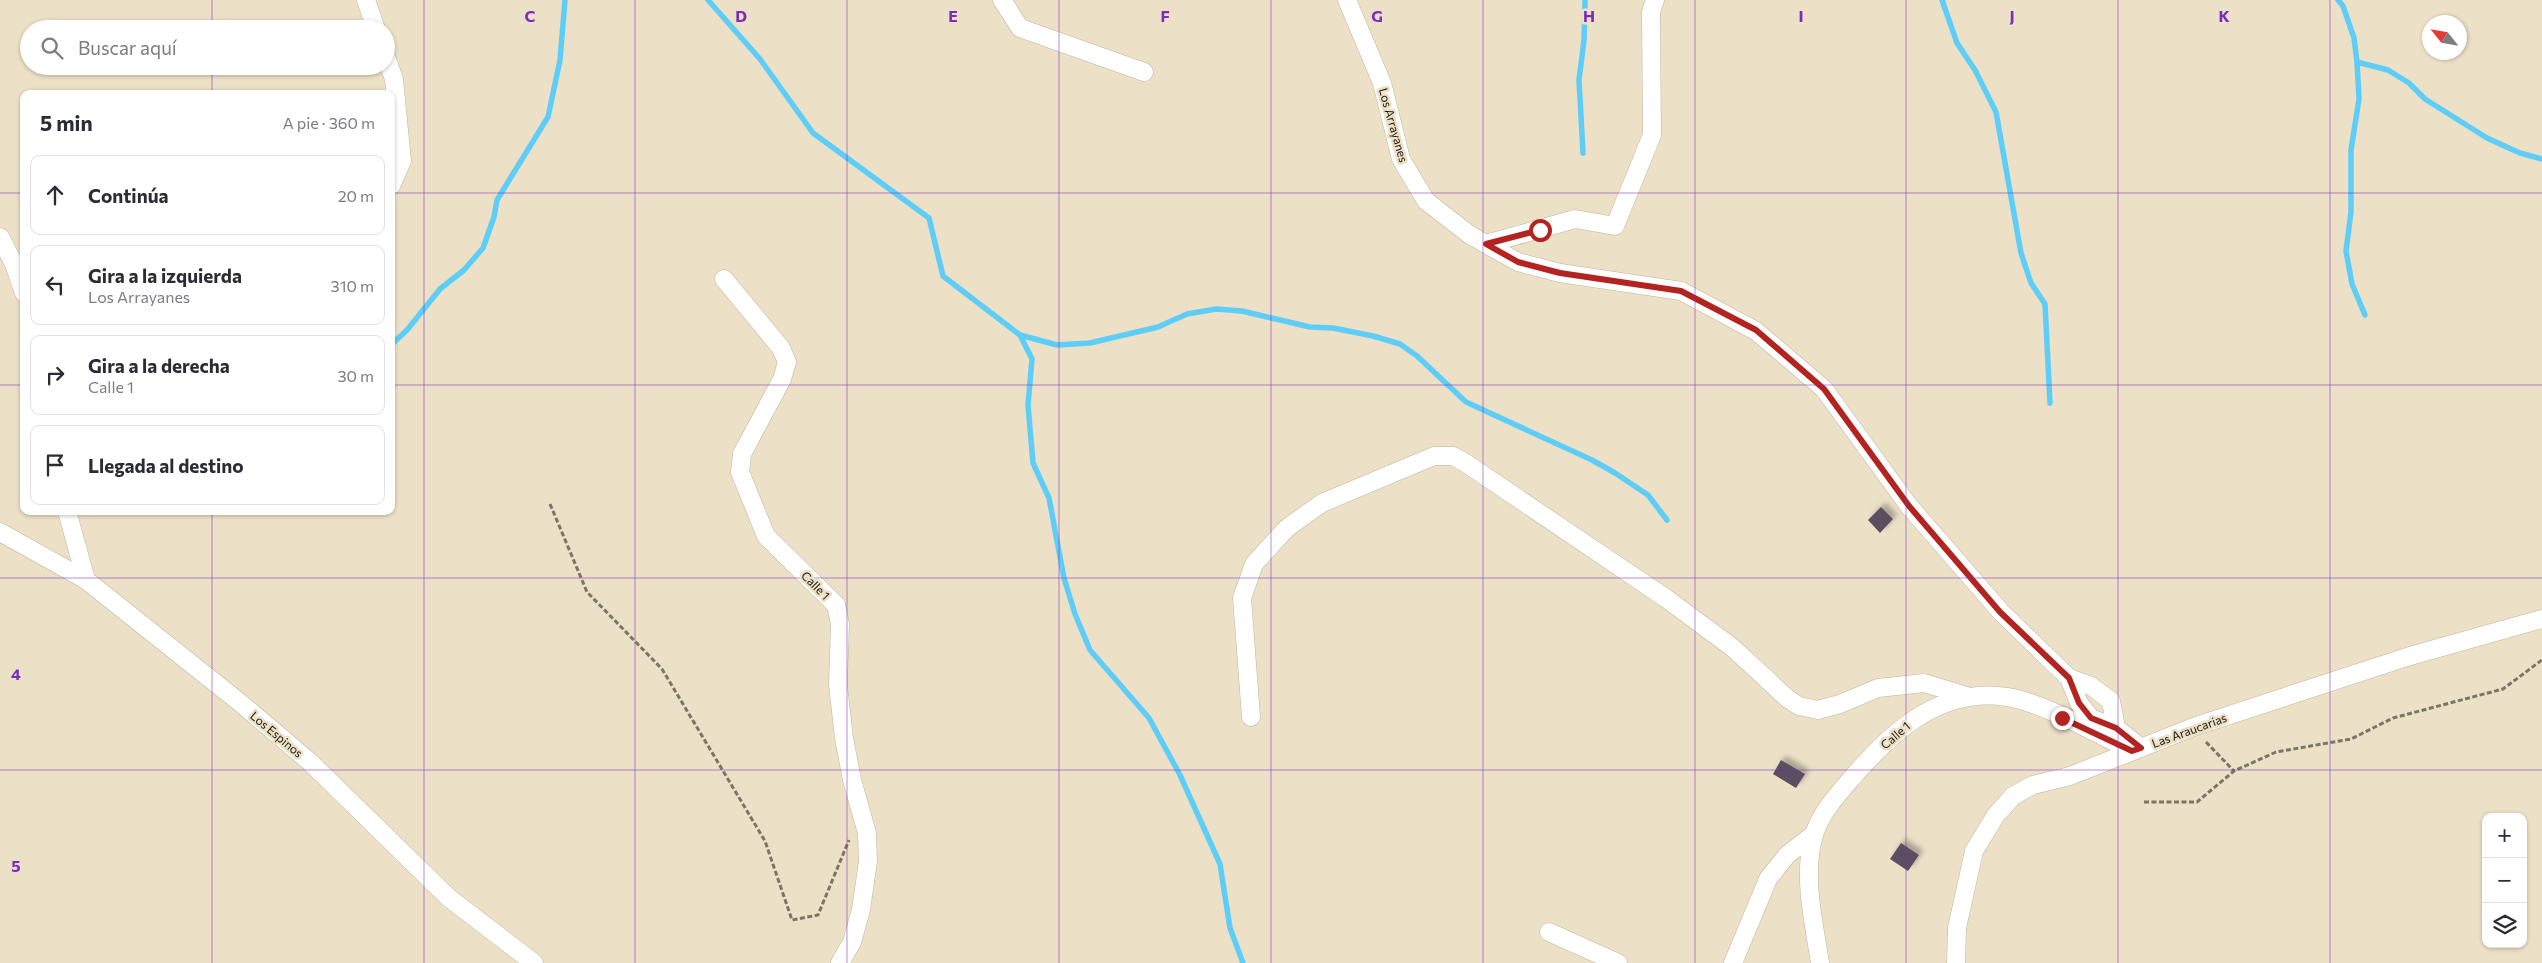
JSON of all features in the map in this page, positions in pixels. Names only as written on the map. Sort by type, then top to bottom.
[{"type":"street","points":[[366,0],[373,20]]},
{"type":"street","points":[[1002,0],[1020,28],[1144,72]]},
{"type":"street","name":"Los Arrayanes","points":[[1347,0],[1382,83],[1401,159],[1426,201],[1470,235],[1518,262],[1560,273],[1681,291],[1756,330],[1824,389],[1909,506],[2000,612],[2069,678],[2091,686],[2111,701],[2116,728]]},
{"type":"street","points":[[1486,244],[1575,219],[1615,226],[1652,136],[1651,12],[1655,0]]},
{"type":"street","points":[[393,75],[402,161],[395,177]]},
{"type":"street","points":[[0,238],[14,264],[20,281]]},
{"type":"street","name":"Calle 1","points":[[724,279],[781,348],[787,362],[782,379],[742,454],[740,472],[766,536],[836,605],[840,624],[838,685],[844,738],[852,780],[867,833],[868,861],[859,918],[852,942],[840,963]]},
{"type":"street","points":[[1251,717],[1242,598],[1254,564],[1287,528],[1322,503],[1434,456],[1453,456],[1464,462],[1651,588],[1733,648],[1788,700],[1799,706],[1818,710],[1840,704],[1878,688],[1924,683],[1967,696]]},
{"type":"street","points":[[68,515],[86,580]]},
{"type":"street","name":"Los Espinos","points":[[0,532],[86,580],[310,762],[449,898],[534,963]]},
{"type":"street","name":"Las Araucarias","points":[[1956,963],[1957,928],[1974,851],[1996,815],[2013,796],[2033,785],[2070,776],[2196,726],[2410,656],[2542,619]]},
{"type":"street","name":"Los Arrayanes","points":[[2069,678],[2079,703],[2091,718],[2116,728],[2136,750]]},
{"type":"street","name":"Calle 1","points":[[1820,963],[1812,905],[1810,864],[1814,834],[1833,800],[1899,728],[1932,708],[1967,696],[2008,697],[2045,709],[2136,750]]},
{"type":"street","points":[[1733,963],[1768,879],[1788,854],[1814,834]]},
{"type":"street","points":[[1549,932],[1618,963]]},
{"type":"path","points":[[550,504],[587,592],[662,669],[765,841],[792,920],[818,915],[850,836]]},
{"type":"path","points":[[2144,802],[2197,802],[2234,771],[2276,752],[2351,740],[2393,718],[2503,689],[2542,660]]},
{"type":"path","points":[[2196,726],[2207,744],[2234,771]]},
{"type":"building","points":[[1881,507],[1893,519],[1880,533],[1868,520]]},
{"type":"building","points":[[1781,760],[1805,774],[1796,788],[1773,774]]},
{"type":"building","points":[[1901,843],[1919,855],[1908,871],[1890,859]]},
{"type":"waterway","points":[[395,341],[407,330],[440,289],[464,270],[483,248],[494,217],[497,200],[548,117],[560,60],[565,0]]},
{"type":"waterway","points":[[708,0],[760,59],[813,133],[929,218],[943,276],[1020,335],[1032,359],[1028,405],[1033,463],[1049,498],[1064,578],[1075,614],[1090,650],[1149,718],[1180,775],[1220,864],[1230,928],[1243,963]]},
{"type":"waterway","points":[[1583,153],[1579,80],[1584,40],[1585,0]]},
{"type":"waterway","points":[[1942,0],[1957,43],[1975,70],[1996,112],[2021,253],[2031,283],[2045,304],[2050,403]]},
{"type":"waterway","points":[[2338,0],[2343,6],[2354,38],[2357,62],[2359,99],[2351,150],[2351,212],[2346,251],[2352,284],[2365,315]]},
{"type":"waterway","points":[[2357,62],[2388,70],[2409,83],[2425,99],[2487,138],[2520,153],[2542,159]]},
{"type":"waterway","points":[[1020,335],[1057,345],[1090,343],[1158,327],[1187,314],[1216,309],[1242,311],[1310,327],[1333,328],[1373,336],[1400,344],[1417,356],[1466,402],[1592,460],[1615,473],[1648,495],[1667,520]]},
{"type":"route","points":[[1540,230],[1486,244],[1518,262],[1560,273],[1681,291],[1756,330],[1824,389],[1909,506],[2000,612],[2069,678],[2079,703],[2091,718],[2116,728],[2141,748],[2132,751],[2062,718]]}]
